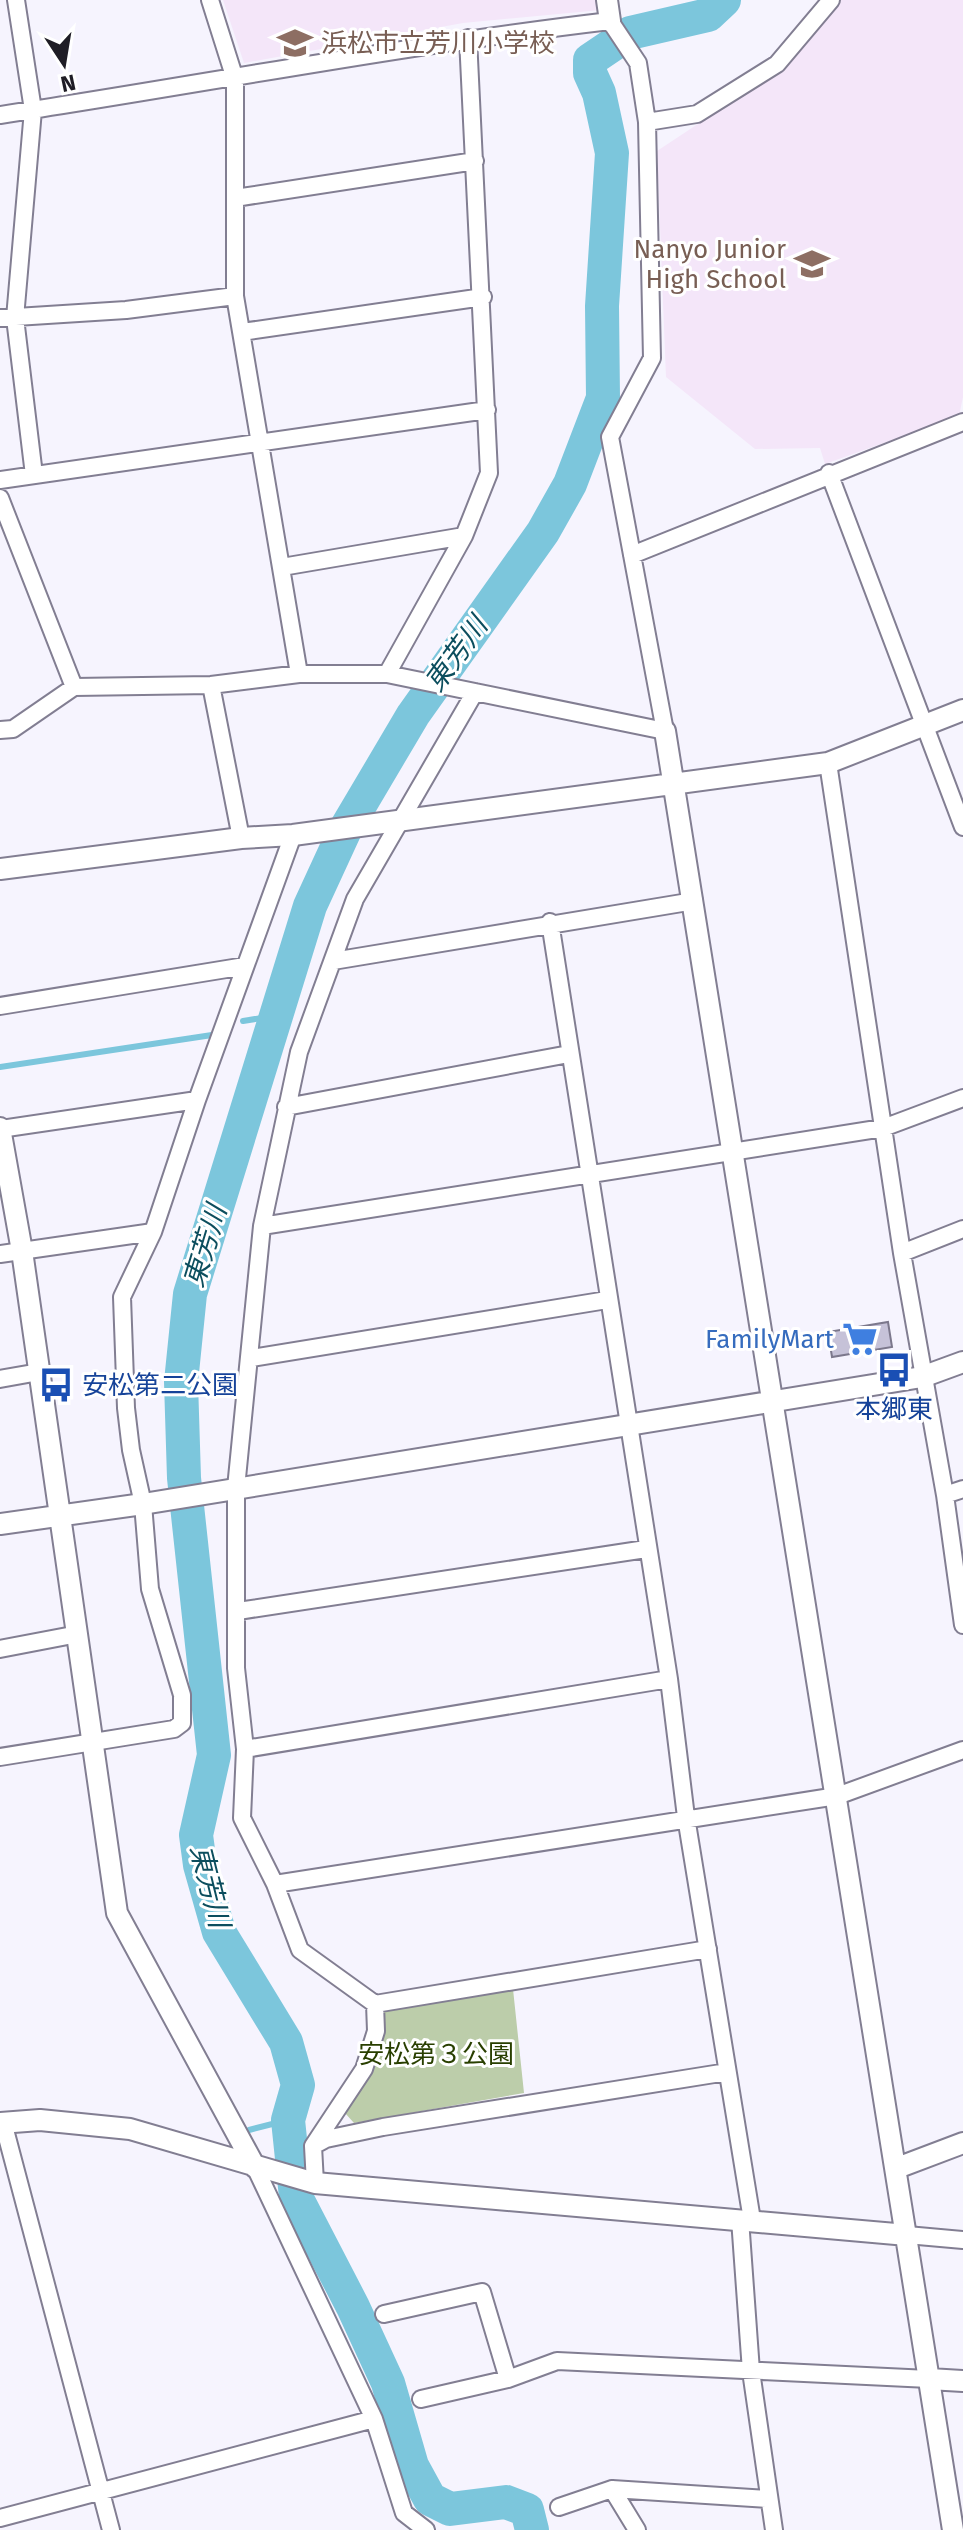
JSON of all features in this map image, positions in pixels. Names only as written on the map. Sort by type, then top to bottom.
[{"type":"street","points":[[16,0],[33,110],[8,318],[34,475]]},
{"type":"street","points":[[210,0],[235,79],[235,296],[299,674]]},
{"type":"street","points":[[607,0],[610,21],[638,63],[647,122],[652,358],[610,437],[694,901],[953,2530]]},
{"type":"street","points":[[647,122],[697,114],[777,64],[831,0]]},
{"type":"street","points":[[0,115],[235,79],[468,38],[610,21]]},
{"type":"street","points":[[387,674],[464,536],[489,473],[483,297],[468,38]]},
{"type":"street","points":[[235,198],[475,161]]},
{"type":"street","points":[[8,318],[235,296]]},
{"type":"street","points":[[242,332],[483,297]]},
{"type":"street","points":[[0,480],[487,410]]},
{"type":"street","points":[[632,555],[829,473],[963,422]]},
{"type":"street","points":[[829,473],[963,827]]},
{"type":"street","points":[[0,498],[74,687]]},
{"type":"street","points":[[282,567],[464,536]]},
{"type":"street","points":[[0,730],[13,729],[74,687],[211,685],[299,674],[387,674],[665,731]]},
{"type":"street","points":[[211,685],[241,838]]},
{"type":"street","points":[[475,692],[355,899],[299,1052],[286,1107],[262,1226],[252,1358],[233,1489],[238,1611],[236,1668],[245,1749],[242,1818],[275,1884],[300,1950],[375,2004],[708,1949]]},
{"type":"street","points":[[0,869],[241,838],[293,835],[828,763],[963,710]]},
{"type":"street","points":[[828,763],[902,1253],[945,1495],[963,1620]]},
{"type":"street","points":[[0,1757],[174,1729],[182,1723],[182,1695],[150,1589],[153,1502],[128,1422],[122,1297],[153,1232],[197,1100],[293,835]]},
{"type":"street","points":[[333,961],[550,922],[694,901]]},
{"type":"street","points":[[550,922],[587,1175],[669,1679],[686,1817],[727,2072],[746,2220],[751,2371],[774,2530]]},
{"type":"street","points":[[0,1006],[245,966]]},
{"type":"street","points":[[286,1107],[569,1054]]},
{"type":"street","points":[[262,1226],[883,1128],[963,1098]]},
{"type":"street","points":[[197,1100],[0,1128],[22,1251],[95,1741],[117,1913],[265,2170],[374,2419],[404,2513],[426,2530]]},
{"type":"street","points":[[902,1253],[963,1229]]},
{"type":"street","points":[[0,1254],[153,1232]]},
{"type":"street","points":[[252,1358],[607,1300]]},
{"type":"street","points":[[0,1524],[922,1377],[963,1362]]},
{"type":"street","points":[[0,1379],[39,1372]]},
{"type":"street","points":[[945,1495],[963,1489]]},
{"type":"street","points":[[238,1611],[646,1549]]},
{"type":"street","points":[[0,1649],[78,1634]]},
{"type":"street","points":[[245,1749],[669,1679]]},
{"type":"street","points":[[275,1884],[686,1817],[837,1796],[963,1750]]},
{"type":"street","points":[[310,2182],[313,2146],[364,2069],[376,2031],[375,2004]]},
{"type":"street","points":[[313,2146],[326,2139],[383,2127],[727,2072]]},
{"type":"street","points":[[111,2530],[1,2122],[40,2120],[130,2129],[191,2144],[310,2182],[963,2240]]},
{"type":"street","points":[[897,2168],[963,2143]]},
{"type":"street","points":[[384,2314],[482,2292],[508,2379]]},
{"type":"street","points":[[421,2399],[508,2379],[557,2361],[963,2381]]},
{"type":"street","points":[[0,2518],[374,2419]]},
{"type":"street","points":[[559,2507],[612,2489],[769,2499]]},
{"type":"street","points":[[612,2489],[637,2530]]},
{"type":"shaded area","name":"浜松市立芳川小学校","points":[[223,0],[599,0],[601,10],[463,23],[244,63]]},
{"type":"shaded area","name":"Nanyo Junior High School","points":[[841,0],[963,0],[963,397],[959,416],[825,464],[820,448],[755,449],[666,377],[657,151],[781,69]]},
{"type":"green space","name":"安松第３公園","points":[[513,1989],[524,2093],[354,2123],[345,2113],[378,2052],[384,2009]]},
{"type":"building","name":"FamilyMart","points":[[888,1322],[892,1347],[832,1357],[828,1332]]},
{"type":"waterway","name":"東芳川","points":[[532,2530],[527,2510],[506,2502],[450,2509],[430,2499],[412,2466],[388,2383],[296,2197],[288,2120],[298,2085],[286,2042],[219,1932],[200,1865],[196,1835],[214,1755],[184,1478],[181,1382],[190,1294],[310,906],[345,830],[413,715],[543,532],[570,484],[603,398],[602,306],[612,153],[599,93],[590,73],[590,60],[630,33],[708,15],[724,0]]},
{"type":"waterway","points":[[243,1021],[274,1016]]},
{"type":"waterway","points":[[0,1067],[212,1035]]},
{"type":"waterway","points":[[249,2130],[288,2120]]},
{"type":"place","name":"浜松市立芳川小学校","points":[[295,43]]},
{"type":"place","name":"Nanyo Junior High School","points":[[812,264]]},
{"type":"place","name":"FamilyMart","points":[[860,1339]]},
{"type":"place","name":"本郷東","points":[[894,1370]]},
{"type":"place","name":"安松第二公園","points":[[56,1385]]}]
